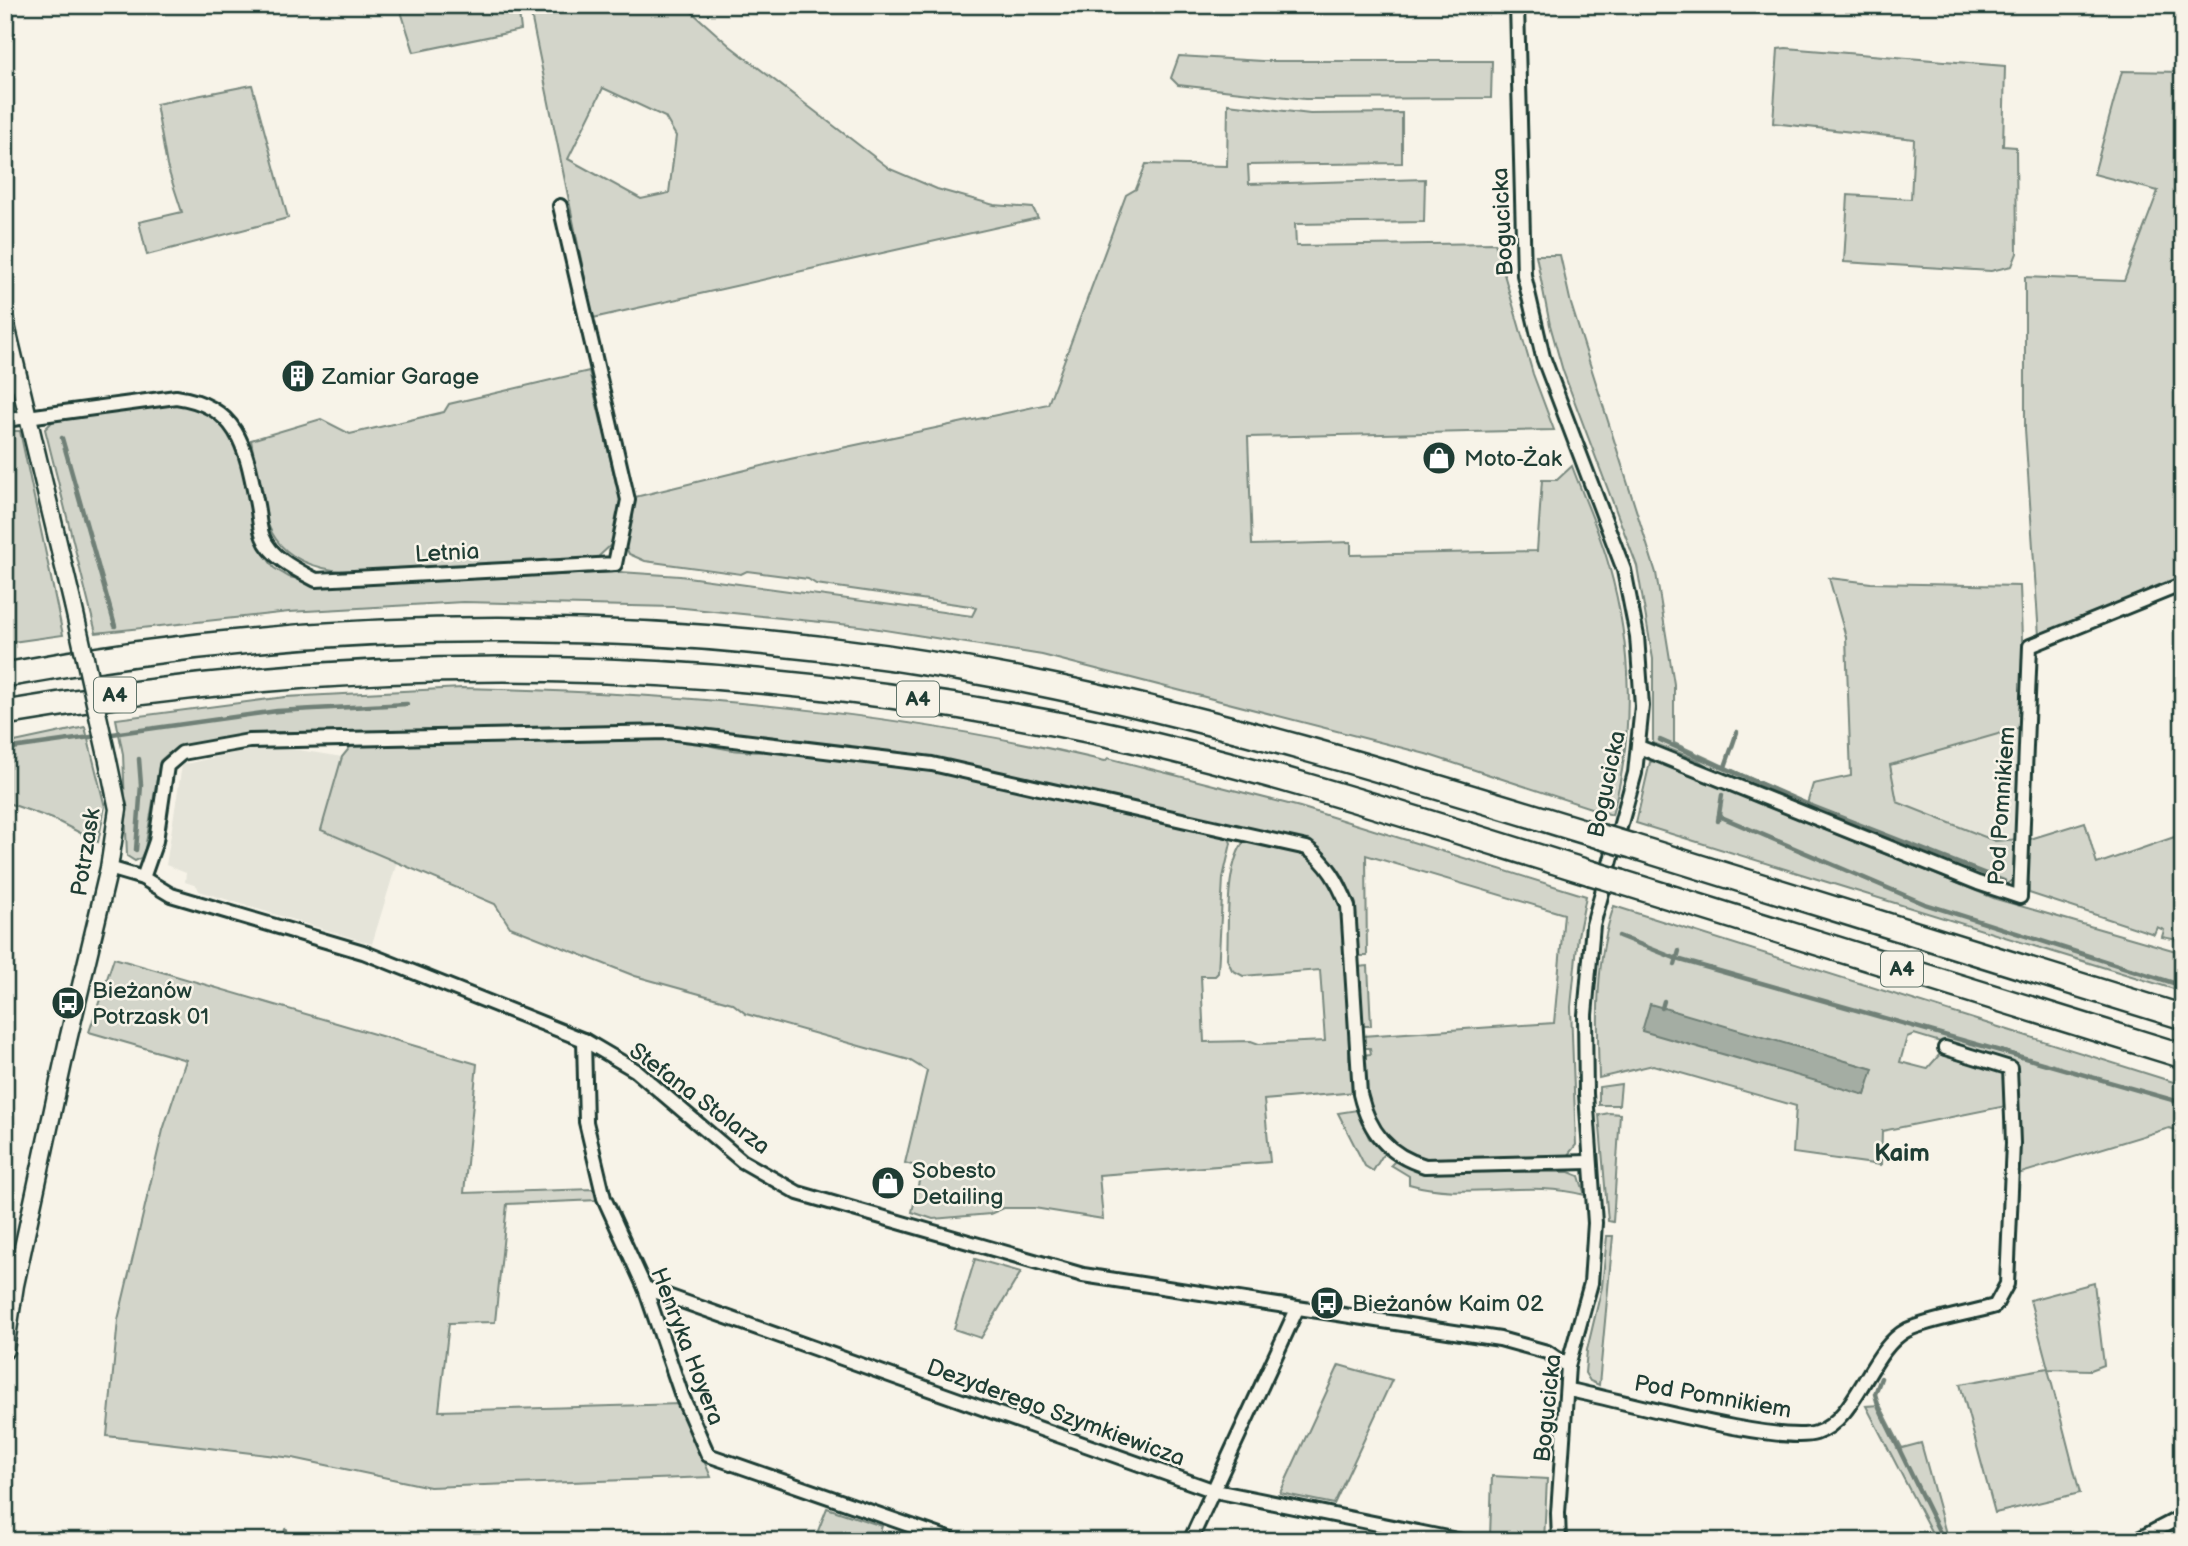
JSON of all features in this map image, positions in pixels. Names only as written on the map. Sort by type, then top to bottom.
[{"type":"highway","name":"A4","points":[[5,675],[175,650],[376,633],[524,631],[735,641],[951,667],[1137,705],[1344,759],[1602,836],[2183,1017]]},
{"type":"highway","name":"A4","points":[[5,713],[151,690],[380,669],[597,668],[725,676],[904,697],[1095,732],[1301,784],[2183,1056]]},
{"type":"street","name":"Bogucicka","points":[[1517,5],[1524,275],[1544,357],[1614,539],[1629,592],[1641,671],[1639,747],[1628,799],[1593,925],[1585,1015],[1595,1223],[1591,1283],[1568,1366],[1569,1390],[1560,1473],[1559,1541]]},
{"type":"street","name":"Letnia","points":[[27,416],[176,397],[199,400],[224,413],[243,449],[263,538],[286,564],[316,580],[615,564],[628,500],[560,206]]},
{"type":"street","name":"Potrzask","points":[[5,321],[73,605],[118,809],[109,868],[65,1053],[15,1284],[5,1350]]},
{"type":"street","points":[[5,420],[27,416]]},
{"type":"street","name":"Pod Pomnikiem","points":[[1639,747],[1965,878],[2020,897],[2031,646],[2183,584]]},
{"type":"street","points":[[143,878],[156,841],[167,766],[182,753],[249,741],[668,732],[932,764],[1307,848],[1323,859],[1339,884],[1348,906],[1360,1094],[1367,1119],[1376,1135],[1407,1160],[1425,1166],[1590,1162]]},
{"type":"street","name":"Stefana Stolarza","points":[[109,868],[143,878],[171,895],[363,952],[584,1040],[635,1070],[742,1161],[798,1193],[1083,1275],[1500,1339],[1547,1352],[1568,1366]]},
{"type":"street","name":"Henryka Hoyera","points":[[584,1040],[586,1122],[604,1198],[645,1288],[682,1396],[708,1455],[955,1541]]},
{"type":"street","name":"Pod Pomnikiem","points":[[1569,1390],[1775,1434],[1816,1433],[1837,1418],[1891,1344],[1907,1330],[1995,1306],[2007,1284],[2012,1143],[2010,1068],[1945,1048]]},
{"type":"street","name":"Dezyderego Szymkiewicza","points":[[645,1288],[1215,1491],[1462,1541]]},
{"type":"street","points":[[1190,1541],[1297,1309]]},
{"type":"street","points":[[2135,1541],[2183,1516]]},
{"type":"shaded area","points":[[399,5],[518,5],[521,30],[414,52]]},
{"type":"shaded area","points":[[529,5],[684,5],[730,46],[890,169],[937,189],[994,205],[1033,208],[1038,218],[593,318]],"holes":[[[603,88],[665,117],[676,136],[669,193],[641,199],[568,159]]]},
{"type":"shaded area","points":[[1778,49],[2005,66],[2003,146],[2016,147],[2017,253],[2012,266],[1991,271],[1844,262],[1848,195],[1911,199],[1914,139],[1773,123]]},
{"type":"shaded area","points":[[1179,56],[1262,61],[1492,61],[1491,98],[1305,99],[1178,85],[1171,78]]},
{"type":"shaded area","points":[[2122,71],[2183,72],[2183,578],[2039,636],[2025,429],[2025,277],[2124,281],[2158,191],[2094,174]]},
{"type":"shaded area","points":[[252,85],[288,218],[147,255],[139,222],[182,212],[167,166],[156,104]]},
{"type":"shaded area","points":[[1228,104],[1310,114],[1402,113],[1402,163],[1248,165],[1249,184],[1425,179],[1424,222],[1295,224],[1296,246],[1495,243],[1533,374],[1554,430],[1248,437],[1252,545],[1351,542],[1351,555],[1537,551],[1542,480],[1557,480],[1572,466],[1609,566],[1617,597],[1626,659],[1627,722],[1612,815],[1426,754],[1042,655],[860,626],[674,607],[463,602],[289,612],[96,633],[45,429],[56,418],[177,402],[210,412],[232,435],[240,455],[259,546],[274,568],[289,577],[312,582],[376,583],[620,572],[680,576],[972,616],[976,608],[970,606],[816,584],[808,579],[747,571],[741,574],[645,561],[629,554],[625,545],[633,518],[631,498],[790,459],[1048,404],[1126,195],[1136,189],[1146,164],[1227,166]]},
{"type":"shaded area","points":[[1536,255],[1560,255],[1571,304],[1656,573],[1674,684],[1674,743],[1807,804],[1813,784],[1851,776],[1846,637],[1829,578],[1871,583],[2020,586],[2023,666],[2019,728],[1890,765],[1897,802],[1995,841],[2019,839],[2013,880],[2003,886],[1720,775],[1698,760],[1653,743],[1653,659],[1637,566],[1563,371],[1550,325]]},
{"type":"shaded area","points":[[589,371],[622,508],[612,544],[597,558],[348,572],[319,567],[297,558],[281,546],[271,530],[259,491],[251,440],[321,419],[350,434],[444,412],[449,404]]},
{"type":"shaded area","points":[[5,431],[20,431],[63,635],[5,643]]},
{"type":"shaded area","points":[[462,688],[626,694],[788,708],[947,729],[1105,761],[1108,758],[1300,807],[1586,896],[1578,936],[1571,1007],[1576,1145],[1567,1156],[1428,1159],[1409,1152],[1384,1133],[1370,1107],[1363,1055],[1371,1054],[1370,1048],[1362,1048],[1362,1036],[1554,1023],[1564,914],[1366,855],[1367,956],[1358,956],[1350,892],[1336,866],[1310,842],[924,759],[665,727],[367,734],[273,732],[244,735],[184,749],[168,754],[160,761],[145,849],[141,858],[135,861],[127,856],[123,754],[116,719],[285,697]]},
{"type":"shaded area","points":[[85,727],[105,807],[98,842],[53,819],[5,802],[5,744]]},
{"type":"shaded area","points":[[2019,728],[2019,839],[1996,841],[1896,802],[1890,765]]},
{"type":"shaded area","points":[[679,737],[739,751],[775,750],[930,768],[1228,836],[1231,843],[1223,878],[1218,973],[1215,976],[1201,976],[1204,1042],[1251,1041],[1259,1044],[1325,1041],[1320,970],[1243,976],[1232,970],[1227,959],[1231,880],[1239,850],[1246,839],[1296,852],[1325,874],[1334,889],[1340,908],[1347,959],[1353,1050],[1349,1051],[1349,1059],[1353,1060],[1356,1092],[1264,1100],[1270,1162],[1099,1175],[1103,1219],[1034,1208],[1004,1208],[990,1214],[933,1219],[912,1212],[922,1168],[905,1163],[927,1071],[909,1060],[746,1014],[732,1003],[635,976],[510,927],[495,904],[321,830],[342,757],[351,746]]},
{"type":"shaded area","points":[[251,748],[293,749],[342,757],[321,830],[397,862],[372,944],[199,891],[197,886],[185,882],[186,873],[166,865],[182,765]]},
{"type":"shaded area","points":[[1655,761],[1996,899],[2183,953],[2183,992],[1636,823],[1650,762]]},
{"type":"shaded area","points":[[2085,822],[2097,864],[2183,834],[2183,941],[2162,937],[2164,930],[2157,927],[2154,934],[2029,893],[2027,840]]},
{"type":"shaded area","points":[[1614,906],[2183,1085],[2183,1132],[2169,1128],[2015,1175],[2017,1065],[1914,1034],[1907,1037],[1900,1062],[1927,1069],[1941,1053],[2007,1072],[2006,1106],[1882,1131],[1881,1165],[1793,1153],[1796,1106],[1653,1065],[1599,1078],[1600,969]],"holes":[[[1650,1005],[1872,1069],[1865,1095]]]},
{"type":"shaded area","points":[[114,958],[477,1064],[464,1193],[594,1189],[598,1200],[507,1204],[495,1322],[449,1323],[439,1411],[680,1404],[711,1477],[430,1487],[293,1458],[107,1436],[118,1320],[163,1130],[186,1060],[89,1032]]},
{"type":"shaded area","points":[[1368,966],[1371,1026],[1362,1026],[1358,967]]},
{"type":"shaded area","points":[[1650,1004],[1873,1069],[1865,1095],[1642,1031]]},
{"type":"shaded area","points":[[1621,1084],[1619,1105],[1599,1105],[1599,1087]]},
{"type":"shaded area","points":[[1357,1110],[1369,1138],[1384,1153],[1373,1171],[1365,1166],[1338,1113]]},
{"type":"shaded area","points":[[1620,1114],[1613,1222],[1608,1221],[1599,1115]]},
{"type":"shaded area","points":[[1395,1161],[1427,1171],[1569,1172],[1579,1176],[1585,1195],[1541,1189],[1431,1189],[1409,1184],[1409,1176],[1391,1165]]},
{"type":"shaded area","points":[[1607,1236],[1613,1236],[1599,1385],[1590,1381],[1585,1373],[1587,1350],[1602,1287]]},
{"type":"shaded area","points":[[975,1259],[1021,1272],[981,1338],[954,1329]]},
{"type":"shaded area","points":[[2094,1283],[2104,1365],[2091,1370],[2048,1369],[2080,1493],[1995,1513],[1960,1384],[2048,1368],[2030,1300]]},
{"type":"shaded area","points":[[1339,1365],[1392,1380],[1334,1504],[1280,1493]]},
{"type":"shaded area","points":[[1880,1405],[1902,1448],[1921,1443],[1948,1541],[1936,1541],[1866,1406]]},
{"type":"shaded area","points":[[1492,1476],[1547,1479],[1544,1541],[1490,1537]]},
{"type":"shaded area","points":[[827,1508],[882,1526],[877,1541],[814,1541]]},
{"type":"waterway","points":[[62,438],[115,626]]},
{"type":"waterway","points":[[5,749],[277,711],[407,704]]},
{"type":"waterway","points":[[1725,767],[1737,732]]},
{"type":"waterway","points":[[1660,740],[1807,804],[2004,881]]},
{"type":"waterway","points":[[136,850],[141,785],[139,759]]},
{"type":"waterway","points":[[1718,821],[1722,795]]},
{"type":"waterway","points":[[1719,816],[1925,904],[2183,986]]},
{"type":"waterway","points":[[1619,936],[1677,959],[2183,1103]]},
{"type":"waterway","points":[[1675,965],[1679,951]]},
{"type":"waterway","points":[[1662,1008],[1664,1001]]},
{"type":"waterway","points":[[1881,1378],[1875,1394],[1879,1408],[1944,1541]]},
{"type":"waterway","points":[[285,1541],[286,1530]]},
{"type":"place","name":"Zamiar Garage","points":[[298,376]]},
{"type":"place","name":"Moto-Żak","points":[[1439,458]]},
{"type":"place","name":"Bieżanów Potrzask 01","points":[[68,1003]]},
{"type":"place","name":"Sobesto Detailing","points":[[888,1183]]},
{"type":"place","name":"Bieżanów Kaim 02","points":[[1327,1303]]},
{"type":"district","name":"Kaim","points":[[1902,1153]]}]
